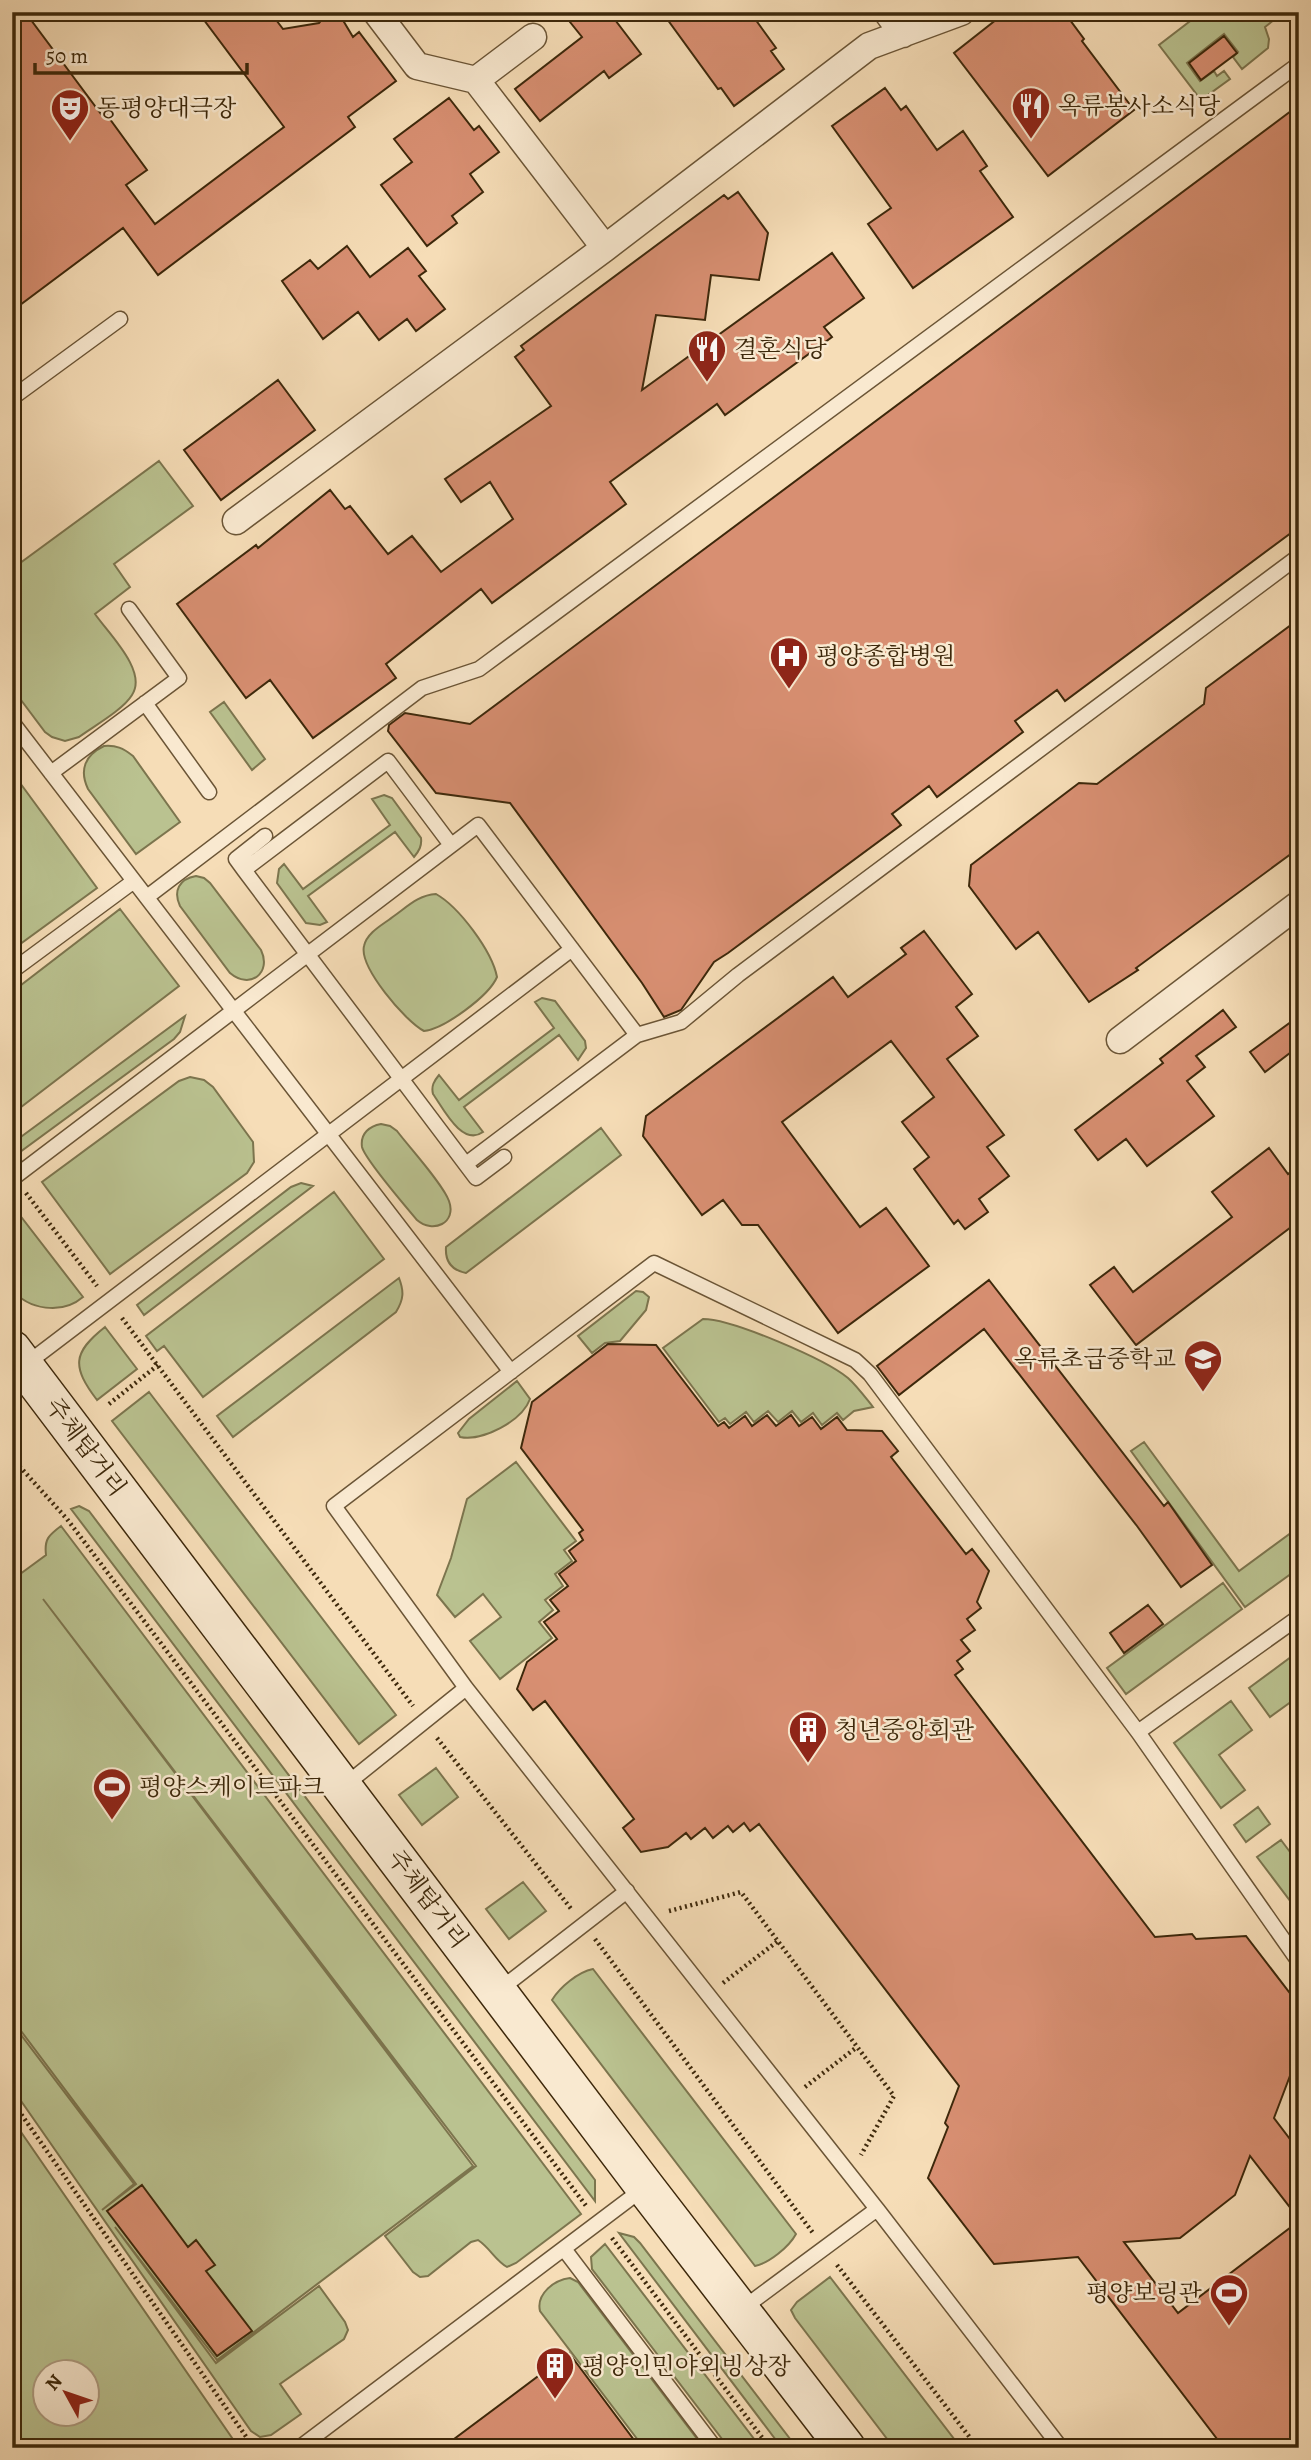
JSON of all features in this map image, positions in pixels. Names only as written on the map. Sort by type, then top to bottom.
[{"type":"main road","name":"주체탑거리","points":[[18,1358],[645,2187],[846,2448]]},
{"type":"street","points":[[376,12],[417,66],[476,80],[605,248]]},
{"type":"street","points":[[887,12],[902,34]]},
{"type":"street","points":[[236,521],[605,248],[869,46],[961,12]]},
{"type":"street","points":[[476,80],[533,37]]},
{"type":"street","points":[[1120,1040],[1299,904]]},
{"type":"lane","points":[[147,897],[422,688],[479,669],[1299,64]]},
{"type":"lane","points":[[12,398],[120,320]]},
{"type":"lane","points":[[466,1164],[637,1035],[681,1022],[738,975],[1299,556]]},
{"type":"lane","points":[[51,773],[180,678],[129,609]]},
{"type":"lane","points":[[145,703],[209,792]]},
{"type":"lane","points":[[12,722],[511,1372]]},
{"type":"lane","points":[[244,870],[388,761],[451,845]]},
{"type":"lane","points":[[13,1179],[478,825],[637,1035]]},
{"type":"lane","points":[[265,836],[236,859],[244,870],[476,1178],[504,1157]]},
{"type":"lane","points":[[12,971],[134,881]]},
{"type":"lane","points":[[18,1358],[109,1302],[572,949]]},
{"type":"lane","points":[[1061,2448],[877,2209],[466,1688],[334,1506],[654,1263],[855,1360],[870,1374],[1138,1732],[1299,1962]]},
{"type":"lane","points":[[1138,1732],[1299,1617]]},
{"type":"lane","points":[[343,1787],[466,1688]]},
{"type":"lane","points":[[498,1991],[627,1891]]},
{"type":"lane","points":[[299,2448],[645,2187]]},
{"type":"lane","points":[[741,2310],[877,2209]]},
{"type":"lane","points":[[564,2249],[715,2448]]},
{"type":"path","points":[[13,1179],[158,1365],[425,1722],[583,1924],[825,2249],[978,2448]]},
{"type":"path","points":[[108,1404],[158,1365]]},
{"type":"path","points":[[12,1458],[67,1519],[770,2448]]},
{"type":"path","points":[[647,1917],[741,1892],[894,2096],[873,2134]]},
{"type":"path","points":[[745,1966],[778,1941]]},
{"type":"path","points":[[826,2071],[857,2047]]},
{"type":"path","points":[[12,2101],[254,2448]]},
{"type":"green space","points":[[1202,12],[1284,12],[1265,27],[1269,39],[1268,48],[1242,69],[1233,57],[1238,52],[1224,34],[1187,63],[1200,81],[1214,71],[1217,76],[1224,71],[1230,79],[1201,100],[1159,45]]},
{"type":"green space","points":[[159,461],[193,506],[114,564],[130,587],[95,614],[131,664],[136,685],[128,701],[79,737],[65,741],[52,737],[45,732],[12,688],[12,569]]},
{"type":"green space","points":[[224,702],[265,759],[252,770],[210,712]]},
{"type":"green space","points":[[104,746],[119,748],[133,756],[180,822],[136,854],[85,782],[84,769],[88,759]]},
{"type":"green space","points":[[12,772],[97,888],[12,950]]},
{"type":"green space","points":[[384,795],[392,798],[421,838],[419,850],[414,857],[395,832],[308,896],[327,922],[320,925],[306,923],[277,883],[279,869],[284,864],[303,889],[390,825],[372,799]]},
{"type":"green space","points":[[196,876],[210,883],[261,950],[264,966],[257,976],[245,980],[230,973],[180,906],[177,895],[179,886],[185,880]]},
{"type":"green space","points":[[436,894],[455,909],[482,943],[497,977],[485,993],[465,1010],[443,1024],[424,1031],[385,993],[369,967],[364,946],[372,932],[409,905],[424,896]]},
{"type":"green space","points":[[120,909],[179,986],[12,1114],[12,992]]},
{"type":"green space","points":[[542,998],[555,1001],[585,1041],[586,1048],[578,1060],[559,1035],[464,1107],[483,1132],[475,1135],[461,1130],[433,1094],[436,1079],[439,1075],[459,1100],[554,1028],[535,1002]]},
{"type":"green space","points":[[185,1016],[180,1032],[174,1039],[20,1152],[14,1142]]},
{"type":"green space","points":[[190,1077],[204,1080],[213,1087],[253,1142],[254,1162],[247,1173],[110,1274],[42,1182],[179,1081]]},
{"type":"green space","points":[[381,1124],[397,1131],[446,1194],[451,1209],[447,1220],[442,1224],[430,1226],[417,1220],[370,1162],[362,1147],[364,1134],[373,1126]]},
{"type":"green space","points":[[601,1128],[621,1155],[466,1273],[456,1270],[450,1264],[446,1247]]},
{"type":"green space","points":[[301,1183],[313,1186],[144,1315],[137,1305],[291,1187]]},
{"type":"green space","points":[[334,1192],[384,1259],[203,1397],[164,1346],[157,1351],[146,1336]]},
{"type":"green space","points":[[12,1205],[83,1297],[75,1303],[56,1308],[36,1306],[12,1289]]},
{"type":"green space","points":[[399,1278],[402,1295],[396,1312],[233,1437],[217,1416]]},
{"type":"green space","points":[[636,1291],[649,1297],[646,1310],[620,1341],[605,1343],[592,1353],[578,1336]]},
{"type":"green space","points":[[703,1319],[756,1333],[820,1361],[848,1378],[873,1407],[854,1411],[843,1420],[837,1413],[822,1425],[813,1413],[801,1422],[792,1411],[778,1422],[768,1411],[754,1422],[746,1412],[730,1424],[725,1418],[719,1422],[663,1348]]},
{"type":"green space","points":[[105,1327],[137,1369],[97,1400],[83,1378],[79,1361],[86,1345]]},
{"type":"green space","points":[[517,1381],[530,1399],[519,1415],[490,1433],[469,1438],[460,1437],[458,1433],[469,1419]]},
{"type":"green space","points":[[149,1392],[396,1715],[359,1744],[112,1421]]},
{"type":"green space","points":[[1144,1442],[1239,1571],[1299,1527],[1299,1568],[1245,1607],[1131,1451]]},
{"type":"green space","points":[[516,1462],[576,1541],[564,1550],[572,1561],[555,1574],[563,1586],[545,1600],[553,1610],[539,1622],[552,1638],[500,1679],[470,1641],[501,1617],[483,1594],[455,1617],[437,1595],[451,1558],[467,1499]]},
{"type":"green space","points":[[79,1506],[89,1511],[595,2180],[595,2201],[71,1509]]},
{"type":"green space","name":"평양스케이트파크","points":[[61,1526],[581,2214],[507,2267],[478,2240],[471,2242],[428,2276],[420,2277],[413,2272],[385,2236],[476,2166],[43,1599],[473,2166],[217,2360],[115,2227],[216,2363],[319,2286],[348,2330],[344,2339],[280,2384],[301,2414],[271,2435],[260,2437],[251,2431],[12,2088],[12,2023],[134,2184],[102,2210],[136,2184],[12,2019],[12,1580],[46,1555],[48,1538]]},
{"type":"green space","points":[[1223,1583],[1242,1609],[1126,1694],[1107,1668]]},
{"type":"green space","points":[[1299,1651],[1299,1696],[1270,1717],[1249,1688]]},
{"type":"green space","points":[[1231,1701],[1252,1730],[1219,1755],[1245,1790],[1221,1808],[1174,1743]]},
{"type":"green space","points":[[436,1768],[458,1797],[422,1825],[399,1795]]},
{"type":"green space","points":[[1258,1807],[1270,1824],[1246,1842],[1234,1825]]},
{"type":"green space","points":[[1281,1840],[1299,1864],[1297,1910],[1257,1857]]},
{"type":"green space","points":[[523,1882],[546,1911],[509,1939],[486,1909]]},
{"type":"green space","points":[[593,1969],[796,2234],[784,2249],[772,2258],[755,2266],[552,2000],[570,1981]]},
{"type":"green space","points":[[12,2119],[239,2448],[12,2448]]},
{"type":"green space","points":[[619,2233],[634,2237],[640,2243],[797,2448],[782,2448]]},
{"type":"green space","points":[[605,2244],[761,2448],[729,2448],[592,2269],[591,2257]]},
{"type":"green space","points":[[830,2277],[961,2448],[894,2448],[791,2310],[797,2302]]},
{"type":"green space","points":[[570,2278],[578,2282],[704,2448],[644,2448],[540,2311],[541,2299],[548,2289]]},
{"type":"building","points":[[12,12],[25,12],[101,114],[104,111],[147,170],[126,185],[155,224],[284,127],[198,12],[270,12],[283,29],[319,23],[328,12],[338,12],[353,37],[359,32],[396,81],[348,117],[355,127],[158,275],[123,228],[12,311]]},
{"type":"building","points":[[562,12],[609,12],[641,54],[609,78],[604,71],[540,121],[515,89],[582,37]]},
{"type":"building","points":[[662,12],[750,12],[776,48],[771,51],[784,69],[734,106],[721,88],[718,89]]},
{"type":"building","points":[[1006,12],[1064,12],[1084,39],[1082,41],[1134,110],[1048,176],[954,53]]},
{"type":"building","points":[[1224,36],[1237,53],[1201,80],[1189,63]]},
{"type":"building","points":[[885,88],[901,110],[906,106],[937,150],[963,131],[987,166],[980,171],[1013,217],[913,288],[868,224],[891,208],[832,126]]},
{"type":"building","points":[[449,98],[474,130],[479,126],[499,152],[470,174],[483,192],[452,216],[457,223],[427,246],[381,185],[412,162],[394,139]]},
{"type":"building","points":[[1299,105],[1299,527],[1065,701],[1057,690],[1015,721],[1023,732],[937,797],[929,786],[892,814],[901,825],[714,962],[681,1010],[664,1017],[510,803],[436,793],[388,731],[389,725],[405,713],[470,724]]},
{"type":"building","points":[[738,192],[768,233],[759,280],[711,275],[705,320],[656,315],[642,390],[832,253],[864,298],[824,327],[832,337],[725,415],[717,404],[610,482],[626,504],[492,603],[481,589],[386,664],[396,678],[313,738],[270,680],[246,698],[177,604],[256,545],[258,548],[330,490],[345,509],[350,506],[388,554],[412,536],[441,572],[513,519],[490,482],[461,502],[445,479],[551,406],[515,357],[524,350],[521,346],[724,195],[728,199]]},
{"type":"building","points":[[347,246],[370,277],[408,248],[426,271],[419,276],[445,309],[416,331],[407,319],[379,340],[358,312],[323,339],[282,281],[310,260],[318,269]]},
{"type":"building","points":[[278,380],[315,430],[221,500],[184,450]]},
{"type":"building","points":[[1299,619],[1299,848],[1136,968],[1138,970],[1089,1002],[1038,932],[1016,949],[969,886],[971,865],[1079,783],[1097,784],[1204,704],[1206,688]]},
{"type":"building","points":[[924,931],[972,994],[956,1007],[978,1036],[947,1059],[1004,1135],[987,1147],[1009,1176],[979,1199],[988,1212],[965,1229],[958,1220],[954,1224],[914,1169],[929,1157],[902,1122],[934,1097],[891,1041],[782,1122],[860,1227],[886,1208],[929,1266],[838,1333],[758,1225],[742,1225],[723,1200],[702,1215],[643,1136],[646,1116],[833,977],[848,997],[906,954],[901,948]]},
{"type":"building","points":[[1223,1010],[1236,1027],[1196,1056],[1205,1067],[1187,1081],[1214,1116],[1147,1166],[1126,1139],[1098,1160],[1075,1130],[1163,1063],[1160,1059]]},
{"type":"building","points":[[1299,1016],[1299,1046],[1265,1072],[1250,1052]]},
{"type":"building","points":[[1269,1148],[1288,1174],[1299,1166],[1299,1221],[1136,1345],[1090,1285],[1114,1267],[1133,1292],[1232,1217],[1212,1192]]},
{"type":"building","points":[[989,1280],[1164,1506],[1168,1502],[1212,1565],[1181,1587],[984,1329],[899,1395],[877,1366]]},
{"type":"building","name":"청년중앙회관","points":[[608,1344],[656,1345],[718,1426],[724,1422],[729,1428],[745,1416],[752,1426],[767,1415],[776,1426],[791,1415],[799,1426],[812,1417],[821,1429],[837,1417],[847,1430],[882,1431],[898,1451],[891,1457],[966,1554],[972,1549],[989,1571],[977,1602],[981,1608],[967,1619],[975,1630],[961,1640],[970,1651],[957,1661],[963,1669],[955,1675],[1155,1937],[1192,1934],[1196,1939],[1246,1936],[1299,2005],[1299,2052],[1274,2118],[1299,2151],[1299,2219],[1250,2156],[1235,2195],[1180,2238],[1124,2242],[1178,2313],[1299,2221],[1299,2448],[1224,2448],[1078,2257],[994,2264],[928,2178],[948,2127],[945,2123],[959,2086],[759,1824],[750,1831],[744,1823],[733,1832],[728,1826],[713,1838],[705,1828],[691,1839],[686,1833],[668,1847],[641,1852],[623,1828],[634,1819],[545,1701],[533,1710],[517,1689],[527,1662],[557,1639],[544,1622],[559,1611],[550,1600],[568,1586],[559,1574],[576,1561],[569,1551],[583,1540],[579,1533],[583,1530],[521,1448],[532,1402]]},
{"type":"building","points":[[1148,1605],[1163,1624],[1124,1653],[1110,1633]]},
{"type":"building","points":[[142,2185],[188,2247],[196,2240],[215,2265],[206,2271],[252,2331],[217,2356],[107,2211]]},
{"type":"building","name":"평양인민야외빙상장","points":[[569,2353],[640,2448],[442,2448]]},
{"type":"place","name":"옥류봉사소식당","points":[[1031,140]]},
{"type":"place","name":"동평양대극장","points":[[70,142]]},
{"type":"place","name":"결혼식당","points":[[707,383]]},
{"type":"place","name":"평양종합병원","points":[[789,690]]},
{"type":"place","name":"옥류초급중학교","points":[[1203,1393]]},
{"type":"place","name":"청년중앙회관","points":[[808,1764]]},
{"type":"place","name":"평양스케이트파크","points":[[112,1821]]},
{"type":"place","name":"평양보링관","points":[[1229,2327]]},
{"type":"place","name":"평양인민야외빙상장","points":[[555,2400]]}]
